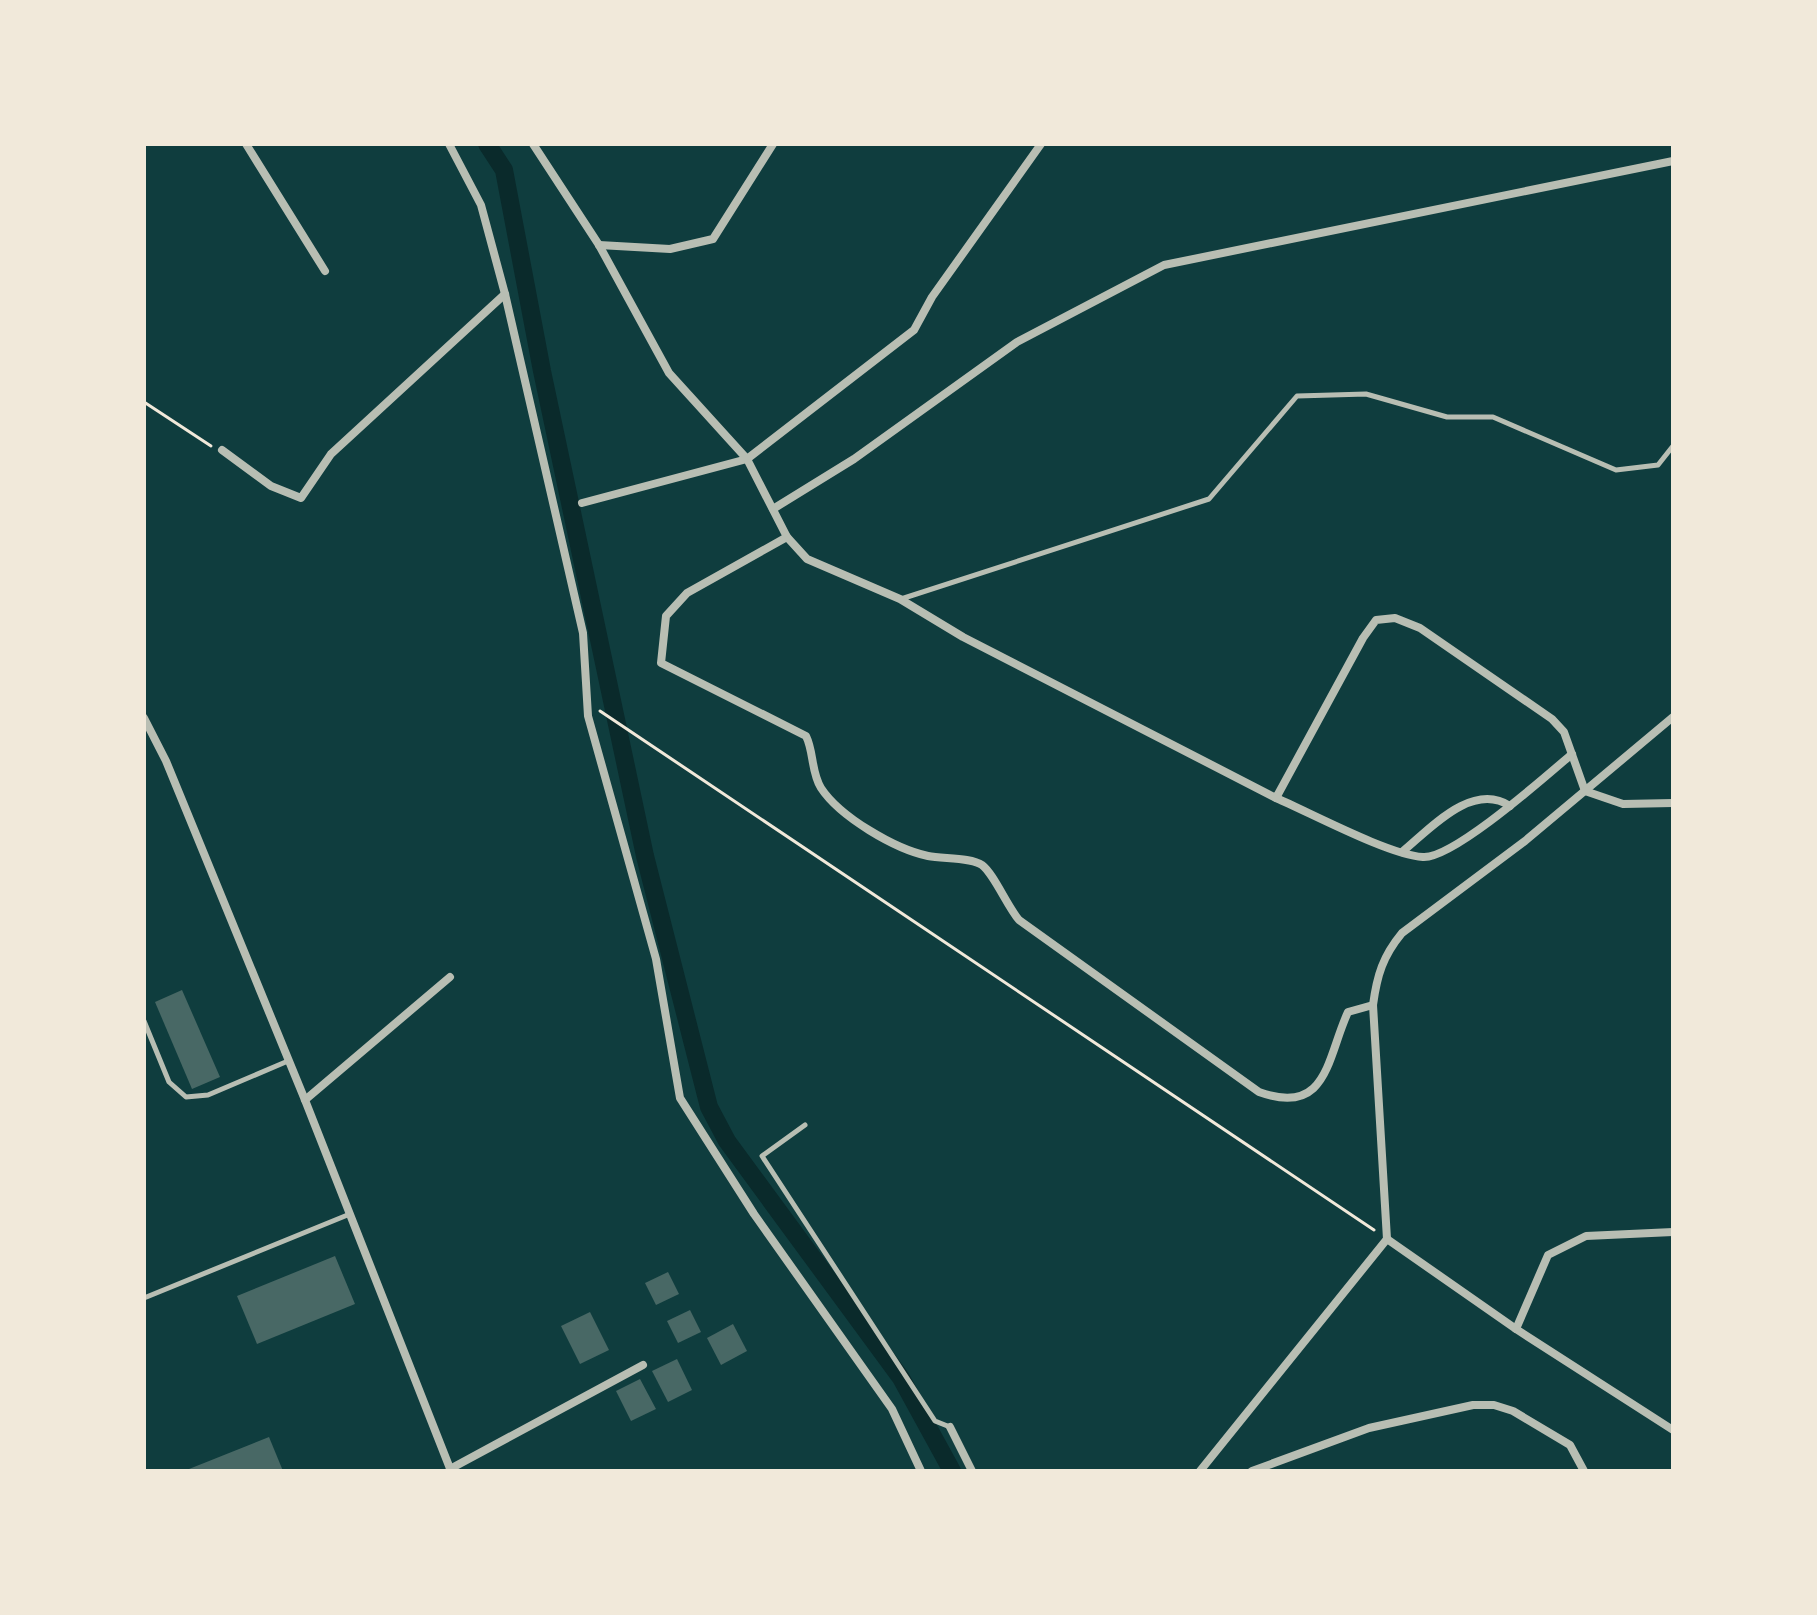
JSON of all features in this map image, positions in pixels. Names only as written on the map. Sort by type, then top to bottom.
[{"type":"street","points":[[246,144],[325,271]]},
{"type":"street","points":[[449,144],[481,205],[505,294],[583,633],[588,716],[656,959],[676,1083],[686,1113],[892,1409],[921,1471]]},
{"type":"street","points":[[533,144],[599,245],[669,373],[747,459],[787,537],[807,559],[900,599],[963,637],[1276,798],[1402,852],[1425,857],[1444,852],[1510,806],[1572,754]]},
{"type":"street","points":[[599,245],[670,249],[713,239],[773,144]]},
{"type":"street","points":[[582,503],[747,459],[914,330],[932,297],[1041,144]]},
{"type":"street","points":[[773,509],[854,459],[1017,342],[1164,265],[1673,161]]},
{"type":"street","points":[[222,450],[271,486],[301,498],[331,454],[505,294]]},
{"type":"street","points":[[787,537],[687,593],[666,616],[661,663],[806,736],[821,787],[839,807],[868,830],[924,855],[978,862],[986,868],[1005,904],[1019,920],[1259,1092],[1291,1100],[1304,1095],[1318,1084],[1328,1069],[1348,1012],[1373,1005]]},
{"type":"street","points":[[1276,798],[1376,620],[1395,618],[1420,628],[1552,719],[1564,732],[1585,791]]},
{"type":"street","points":[[1200,1471],[1387,1239],[1373,1005],[1381,964],[1402,933],[1525,841],[1673,717]]},
{"type":"street","points":[[144,718],[166,761],[305,1100],[450,1470],[643,1365]]},
{"type":"street","points":[[1585,791],[1623,804],[1673,803]]},
{"type":"street","points":[[1402,852],[1465,804],[1485,797],[1497,798],[1510,806]]},
{"type":"street","points":[[305,1100],[450,977]]},
{"type":"street","points":[[1516,1329],[1548,1255],[1586,1236],[1673,1232]]},
{"type":"street","points":[[1387,1239],[1516,1329],[1673,1430]]},
{"type":"street","points":[[1252,1471],[1369,1428],[1473,1405],[1494,1405],[1513,1411],[1570,1445],[1584,1471]]},
{"type":"street","points":[[950,1427],[972,1471]]},
{"type":"lane","points":[[900,599],[1209,499],[1297,396],[1366,394],[1447,417],[1493,417],[1616,470],[1658,465],[1673,446]]},
{"type":"lane","points":[[144,1021],[169,1082],[186,1097],[208,1095],[289,1061]]},
{"type":"lane","points":[[805,1125],[762,1156],[935,1421],[950,1427]]},
{"type":"lane","points":[[144,1298],[350,1214]]},
{"type":"path","points":[[144,402],[222,450]]},
{"type":"path","points":[[589,703],[1387,1239]]},
{"type":"building","points":[[182,990],[220,1077],[192,1089],[155,1002]]},
{"type":"building","points":[[335,1256],[355,1304],[257,1344],[237,1296]]},
{"type":"building","points":[[668,1272],[679,1294],[656,1305],[645,1283]]},
{"type":"building","points":[[690,1310],[701,1332],[678,1343],[667,1321]]},
{"type":"building","points":[[590,1312],[609,1350],[580,1364],[561,1326]]},
{"type":"building","points":[[733,1324],[747,1351],[721,1365],[707,1338]]},
{"type":"building","points":[[677,1359],[692,1390],[668,1402],[652,1371]]},
{"type":"building","points":[[640,1379],[656,1409],[631,1421],[616,1391]]},
{"type":"building","points":[[269,1437],[283,1471],[184,1471]]},
{"type":"waterway","points":[[487,144],[504,170],[542,371],[645,856],[709,1107],[727,1141],[901,1378],[952,1471]]}]
